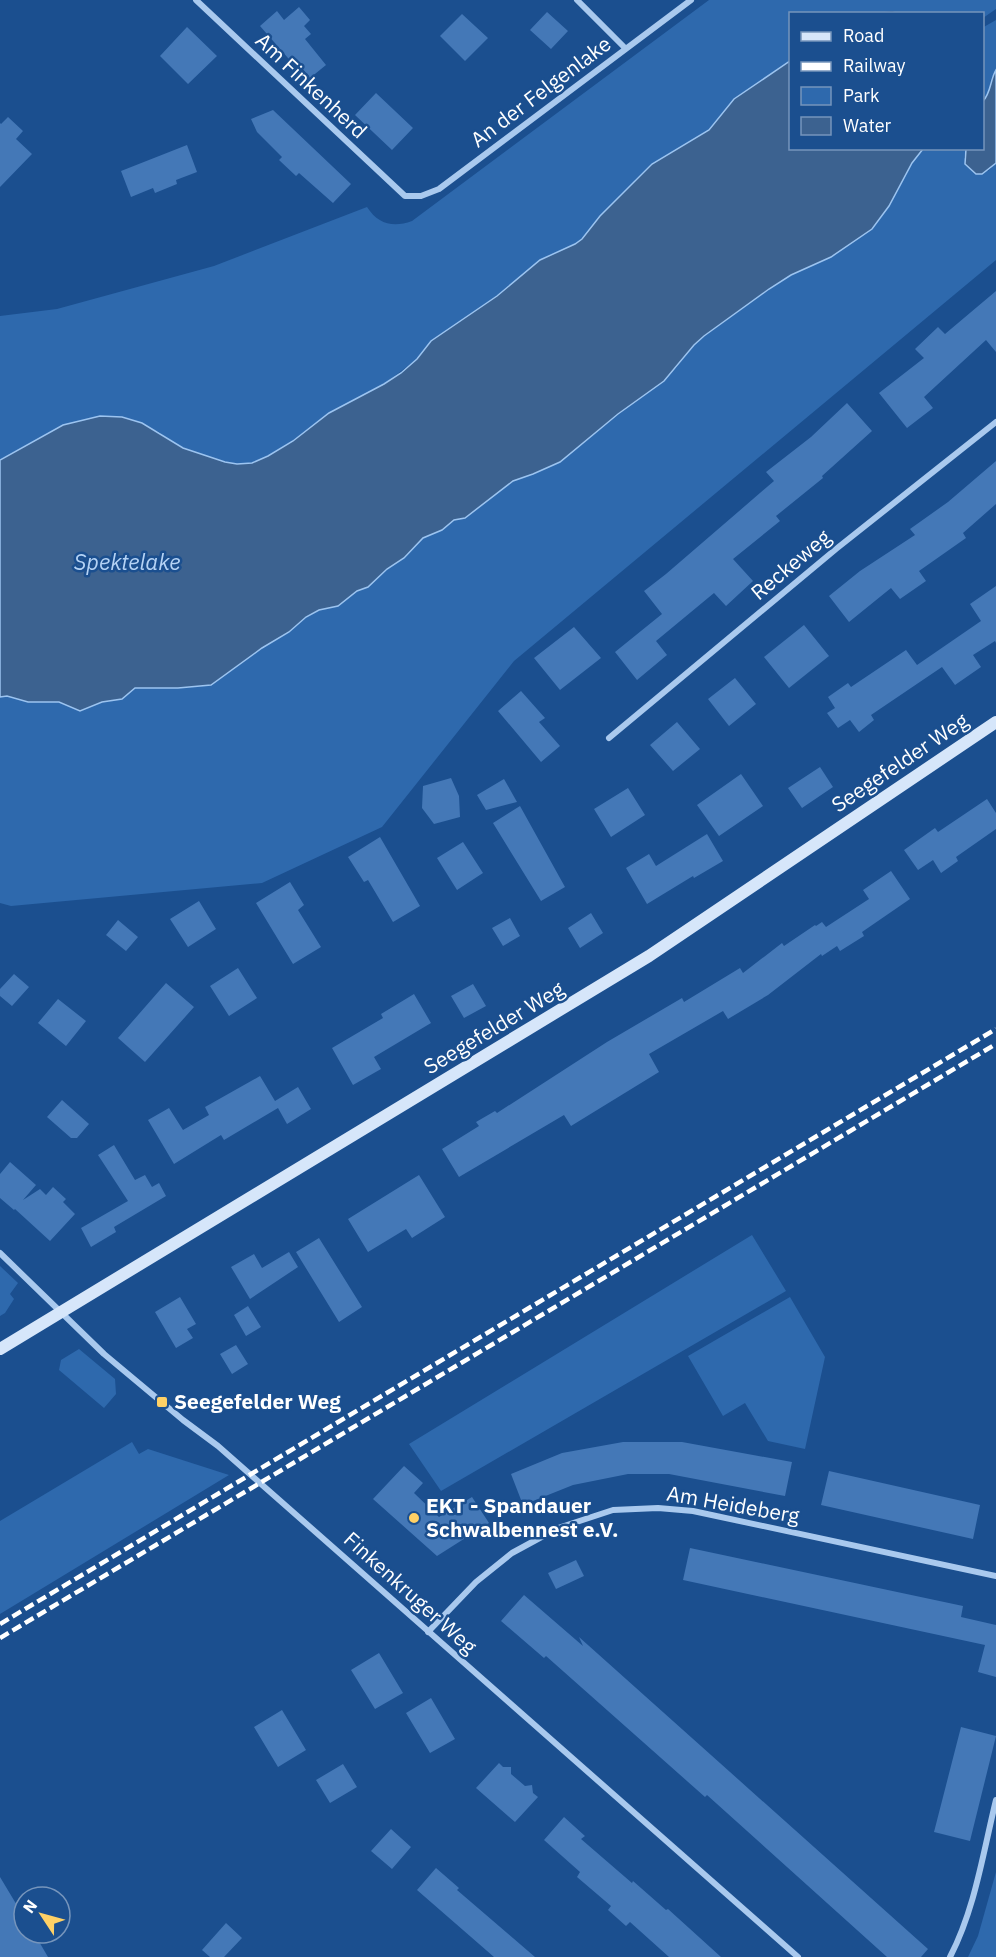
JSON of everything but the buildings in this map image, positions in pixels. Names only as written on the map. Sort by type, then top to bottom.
[{"type":"street","name":"Am Finkenherd","points":[[196,0],[405,196]]},
{"type":"street","points":[[576,0],[626,49]]},
{"type":"street","name":"An der Felgenlake","points":[[405,196],[421,196],[439,189],[692,0]]},
{"type":"street","name":"Reckeweg","points":[[609,738],[836,549],[996,422]]},
{"type":"street","name":"Seegefelder Weg","points":[[0,1349],[649,956],[996,722]]},
{"type":"street","name":"Finkenkruger Weg","points":[[0,1253],[104,1354],[218,1446],[798,1957]]},
{"type":"street","name":"Am Heideberg","points":[[428,1632],[476,1582],[512,1553],[558,1528],[613,1510],[658,1508],[693,1511],[996,1576]]},
{"type":"street","points":[[950,1957],[962,1932],[970,1906],[996,1800]]},
{"type":"green space","points":[[709,0],[996,0],[996,9],[984,17],[984,12],[789,12],[789,62],[734,99],[709,130],[652,164],[582,239],[540,260],[497,296],[431,341],[417,359],[384,384],[329,413],[293,441],[268,456],[252,463],[225,462],[183,448],[159,432],[122,417],[100,416],[63,425],[0,460],[0,316],[57,309],[214,266],[367,207],[371,213],[386,223],[398,224],[412,221]]},
{"type":"green space","points":[[996,20],[996,70],[991,79],[988,96],[984,100],[984,27]]},
{"type":"green space","points":[[922,150],[966,150],[964,158],[988,171],[996,163],[996,260],[514,661],[382,827],[262,883],[11,906],[0,903],[0,697],[7,696],[29,702],[59,702],[80,711],[102,702],[122,699],[135,688],[211,685],[262,648],[289,632],[306,617],[319,610],[338,606],[357,591],[368,587],[387,569],[404,558],[423,538],[454,520],[465,518],[513,481],[560,462],[676,368],[694,345],[705,336],[769,289],[791,275],[831,257],[872,229],[889,206],[912,163]]},
{"type":"green space","points":[[752,1235],[786,1291],[441,1491],[409,1444]]},
{"type":"green space","points":[[0,1266],[18,1283],[10,1294],[14,1299],[5,1313],[0,1316]]},
{"type":"green space","points":[[790,1297],[825,1357],[805,1449],[768,1441],[745,1403],[723,1416],[688,1356]]},
{"type":"green space","points":[[79,1349],[115,1379],[116,1394],[104,1408],[59,1370],[61,1360]]},
{"type":"green space","points":[[132,1442],[139,1454],[148,1449],[229,1475],[0,1614],[0,1521]]},
{"type":"green space","points":[[996,1872],[996,1957],[968,1957],[978,1936]]},
{"type":"water","name":"Spektelake","points":[[789,62],[789,150],[922,150],[912,163],[889,206],[872,229],[831,257],[791,275],[769,289],[704,336],[664,381],[618,414],[560,462],[513,481],[465,518],[454,520],[442,530],[423,538],[404,558],[387,569],[368,587],[357,591],[338,606],[319,610],[306,617],[289,632],[262,648],[211,685],[135,688],[122,699],[102,702],[80,711],[59,702],[28,702],[7,696],[0,697],[0,460],[63,425],[100,416],[122,417],[142,423],[183,448],[225,462],[252,463],[268,456],[293,441],[329,413],[401,373],[417,359],[431,341],[497,296],[540,260],[582,239],[600,216],[652,164],[709,130],[734,99]]},
{"type":"water","points":[[996,70],[996,163],[982,174],[976,174],[965,164],[966,150],[984,150],[984,100]]},
{"type":"railway","points":[[0,1624],[996,1029]]},
{"type":"railway","points":[[0,1638],[996,1044]]},
{"type":"place","name":"Seegefelder Weg","points":[[162,1402]]},
{"type":"place","name":"EKT - Spandauer Schwalbennest e.V.","points":[[414,1518]]}]
